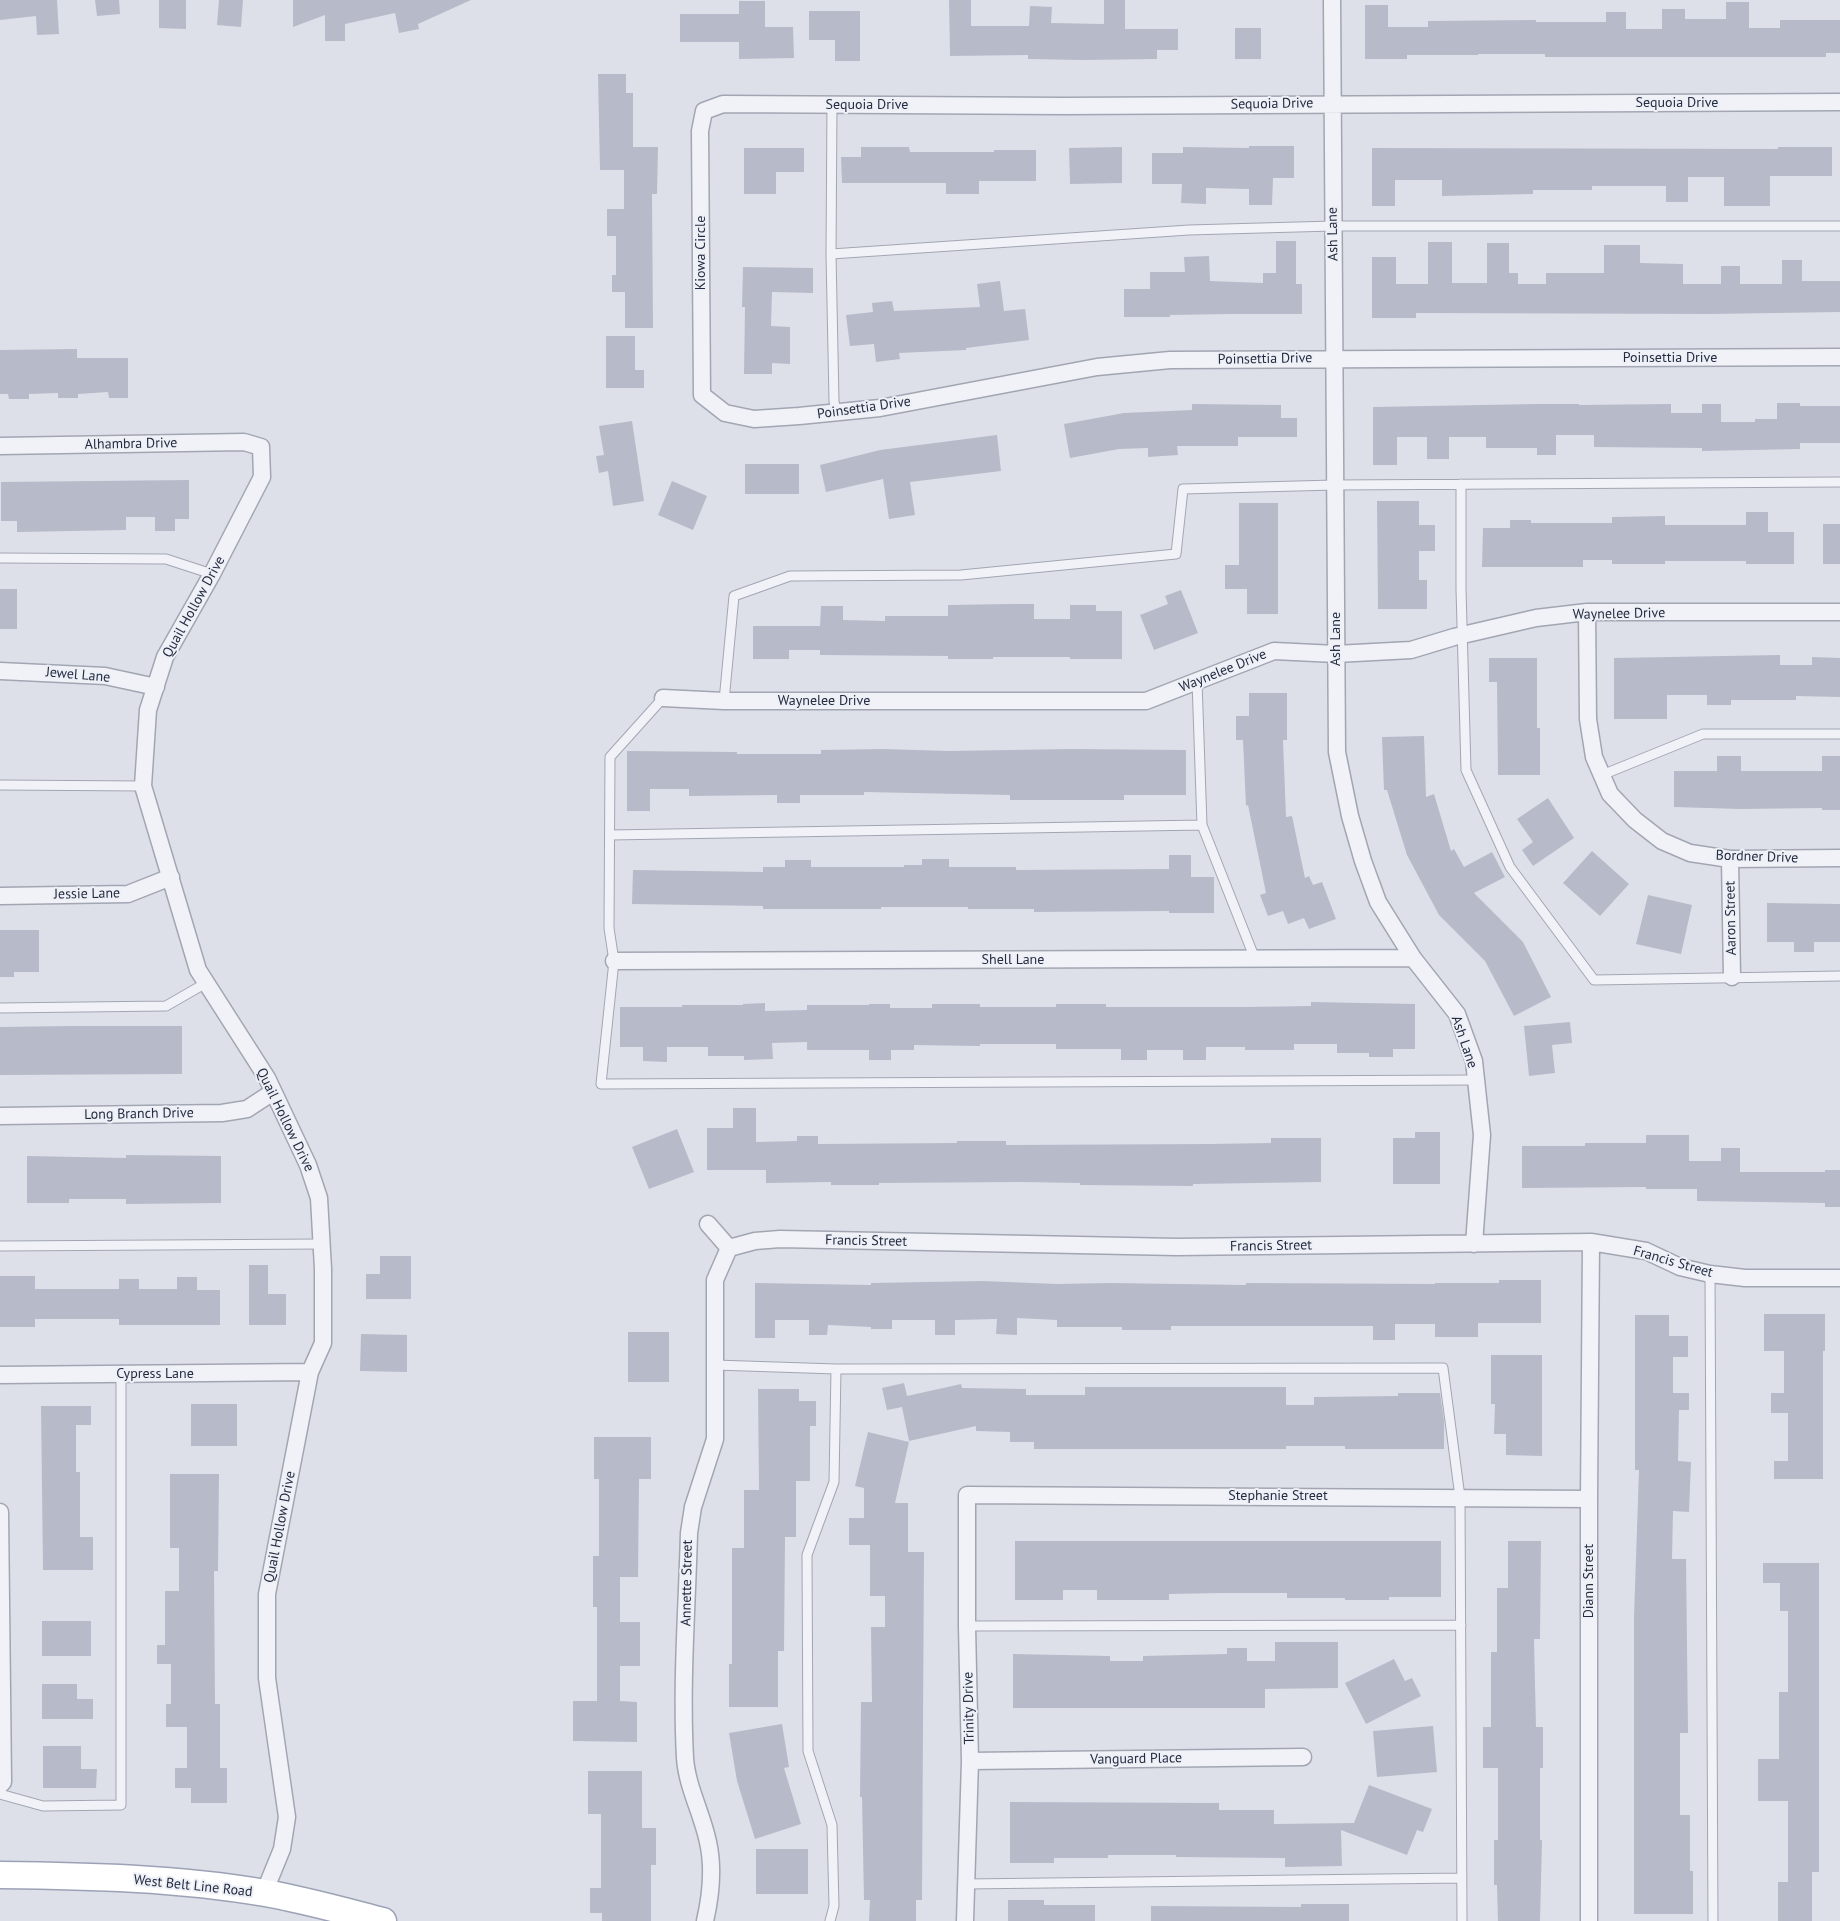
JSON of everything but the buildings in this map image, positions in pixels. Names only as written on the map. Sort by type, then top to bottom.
[{"type":"main road","name":"West Belt Line Road","points":[[0,1875],[162,1881],[264,1893],[383,1921]]},
{"type":"street","name":"Ash Lane","points":[[1332,0],[1338,752],[1350,816],[1363,861],[1378,902],[1413,958],[1456,1014],[1474,1061],[1482,1135],[1474,1244]]},
{"type":"street","name":"Sequoia Drive","points":[[704,111],[723,104],[1064,106],[1332,103],[1840,102]]},
{"type":"street","name":"Kiowa Circle","points":[[702,395],[700,131],[704,111]]},
{"type":"street","name":"Poinsettia Drive","points":[[702,395],[725,413],[754,419],[880,408],[1097,367],[1170,360],[1840,357]]},
{"type":"street","name":"Alhambra Drive","points":[[0,446],[244,442],[261,446]]},
{"type":"street","name":"Quail Hollow Drive","points":[[261,446],[262,477],[212,574],[165,657],[148,710],[144,786],[198,970],[267,1078],[308,1165],[318,1198],[324,1269],[324,1342],[310,1372],[267,1594],[267,1678],[287,1817],[282,1849],[264,1893]]},
{"type":"street","name":"Waynelee Drive","points":[[663,698],[724,702],[1146,701],[1274,651],[1336,654],[1411,650],[1536,618],[1587,612],[1840,612]]},
{"type":"street","name":"Bordner Drive","points":[[1587,612],[1588,719],[1594,757],[1610,794],[1636,820],[1662,841],[1690,853],[1730,859],[1840,858]]},
{"type":"street","name":"Jewel Lane","points":[[0,671],[104,676],[156,686]]},
{"type":"street","name":"Aaron Street","points":[[1730,859],[1732,977]]},
{"type":"street","name":"Jessie Lane","points":[[0,896],[128,894],[170,877]]},
{"type":"street","name":"Shell Lane","points":[[614,961],[1413,958]]},
{"type":"street","name":"Long Branch Drive","points":[[0,1116],[222,1113],[247,1109],[273,1092]]},
{"type":"street","points":[[708,1224],[729,1248]]},
{"type":"street","name":"Francis Street","points":[[729,1248],[755,1241],[780,1239],[1177,1247],[1591,1242],[1646,1252],[1680,1267],[1710,1274],[1744,1278],[1840,1278]]},
{"type":"street","name":"Diann Street","points":[[1589,1921],[1588,1499],[1591,1242]]},
{"type":"street","name":"Annette Street","points":[[705,1921],[711,1894],[711,1866],[708,1842],[690,1785],[685,1760],[684,1715],[688,1533],[693,1507],[715,1439],[715,1280],[729,1248]]},
{"type":"street","name":"Cypress Lane","points":[[0,1375],[310,1372]]},
{"type":"street","name":"Stephanie Street","points":[[967,1494],[1588,1499]]},
{"type":"street","name":"Trinity Drive","points":[[965,1921],[970,1761],[967,1494]]},
{"type":"street","points":[[0,1512],[3,1782],[0,1786]]},
{"type":"street","name":"Vanguard Place","points":[[970,1761],[1303,1757]]},
{"type":"lane","points":[[832,105],[831,254],[834,401],[836,412]]},
{"type":"lane","points":[[831,254],[1190,230],[1333,226],[1840,226]]},
{"type":"lane","points":[[724,702],[734,596],[790,576],[961,575],[1176,554],[1183,489],[1335,485],[1840,482]]},
{"type":"lane","points":[[1461,484],[1462,636],[1466,770],[1510,866],[1594,980],[1840,976]]},
{"type":"lane","points":[[0,558],[166,559],[212,574]]},
{"type":"lane","points":[[1198,681],[1202,825],[1255,959]]},
{"type":"lane","points":[[663,698],[610,758],[609,928],[614,961],[601,1084],[1476,1080]]},
{"type":"lane","points":[[1602,774],[1703,734],[1840,734]]},
{"type":"lane","points":[[0,785],[144,786]]},
{"type":"lane","points":[[610,834],[1202,825]]},
{"type":"lane","points":[[0,1008],[166,1006],[206,983]]},
{"type":"lane","points":[[0,1246],[322,1244]]},
{"type":"lane","points":[[1710,1274],[1713,1921]]},
{"type":"lane","points":[[715,1365],[836,1369],[1443,1368],[1460,1497],[1462,1921]]},
{"type":"lane","points":[[830,1921],[834,1906],[832,1825],[808,1751],[807,1555],[834,1482],[836,1369]]},
{"type":"lane","points":[[0,1794],[43,1806],[121,1805],[120,1374]]},
{"type":"lane","points":[[967,1626],[1461,1626]]},
{"type":"lane","points":[[966,1884],[1462,1878]]}]
